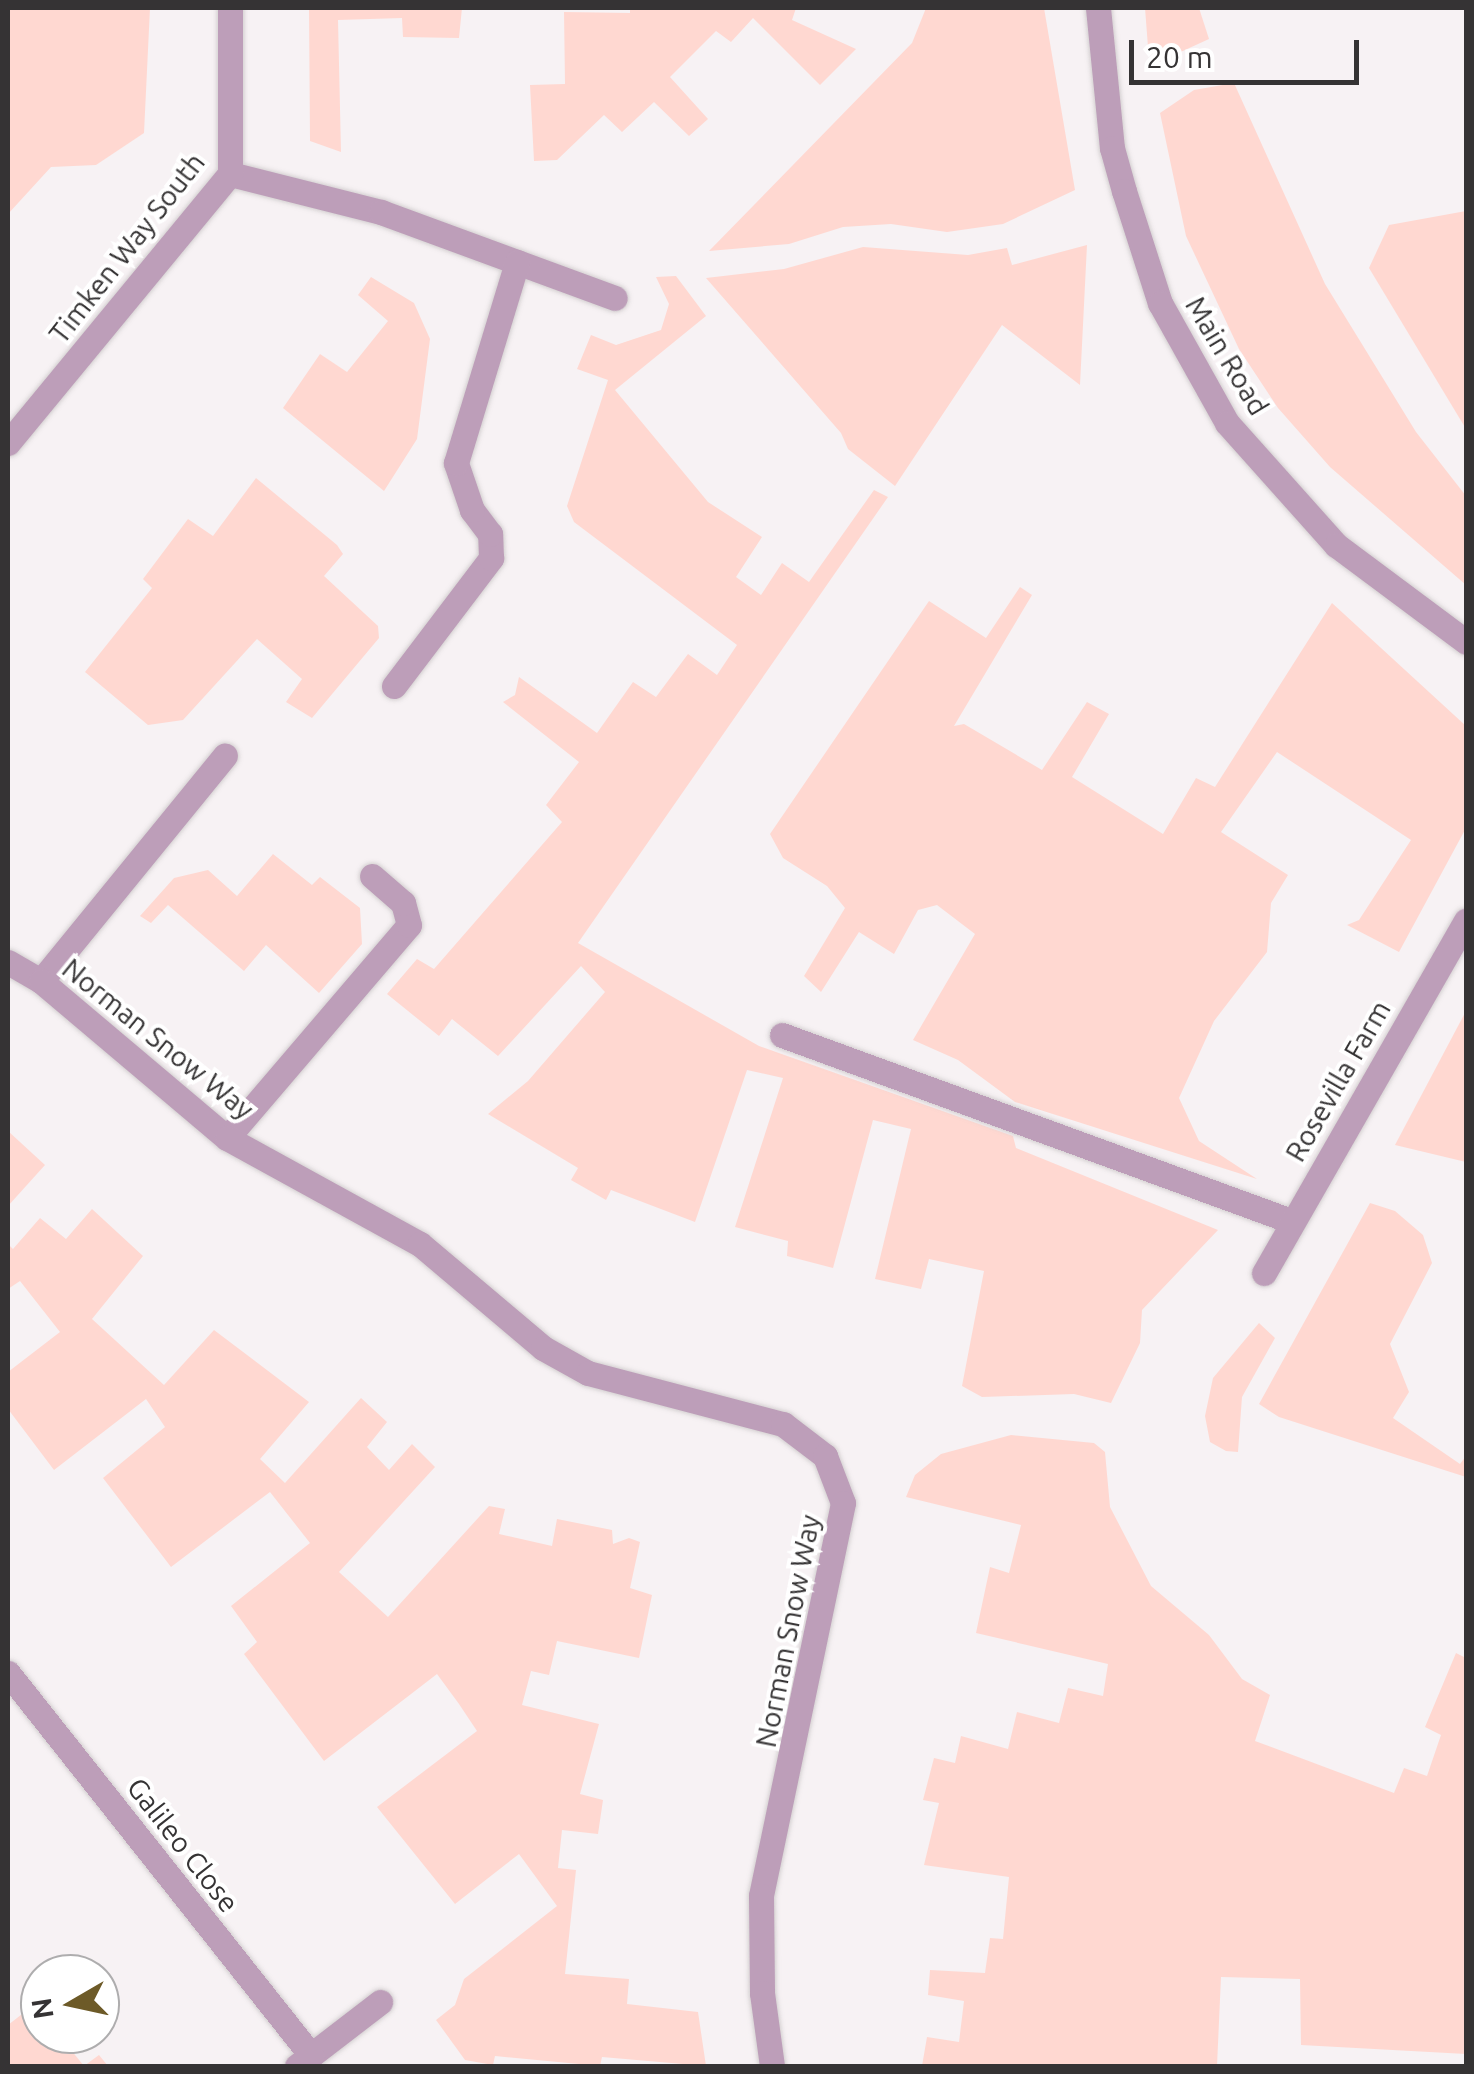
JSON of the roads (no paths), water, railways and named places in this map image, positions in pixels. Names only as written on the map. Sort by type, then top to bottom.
[{"type":"street","name":"Timken Way South","points":[[8,443],[230,174],[230,8]]},
{"type":"street","name":"Main Road","points":[[1098,8],[1112,148],[1124,191],[1160,303],[1227,422],[1336,545],[1466,642]]},
{"type":"street","points":[[230,174],[382,212],[615,298]]},
{"type":"street","points":[[394,686],[491,558],[490,534],[472,510],[456,462],[517,262]]},
{"type":"street","points":[[41,982],[224,755]]},
{"type":"street","points":[[227,1138],[408,925],[402,902],[372,876]]},
{"type":"street","name":"Rosevilla Farm","points":[[1264,1274],[1466,921]]},
{"type":"street","name":"Norman Snow Way","points":[[8,962],[41,982],[227,1138],[420,1244],[490,1308],[588,1374],[783,1424],[826,1456],[843,1503],[761,1896],[762,1993],[772,2066]]},
{"type":"street","points":[[782,1035],[1291,1221]]},
{"type":"street","name":"Galileo Close","points":[[8,1672],[304,2061]]},
{"type":"street","points":[[304,2061],[380,2002]]}]
